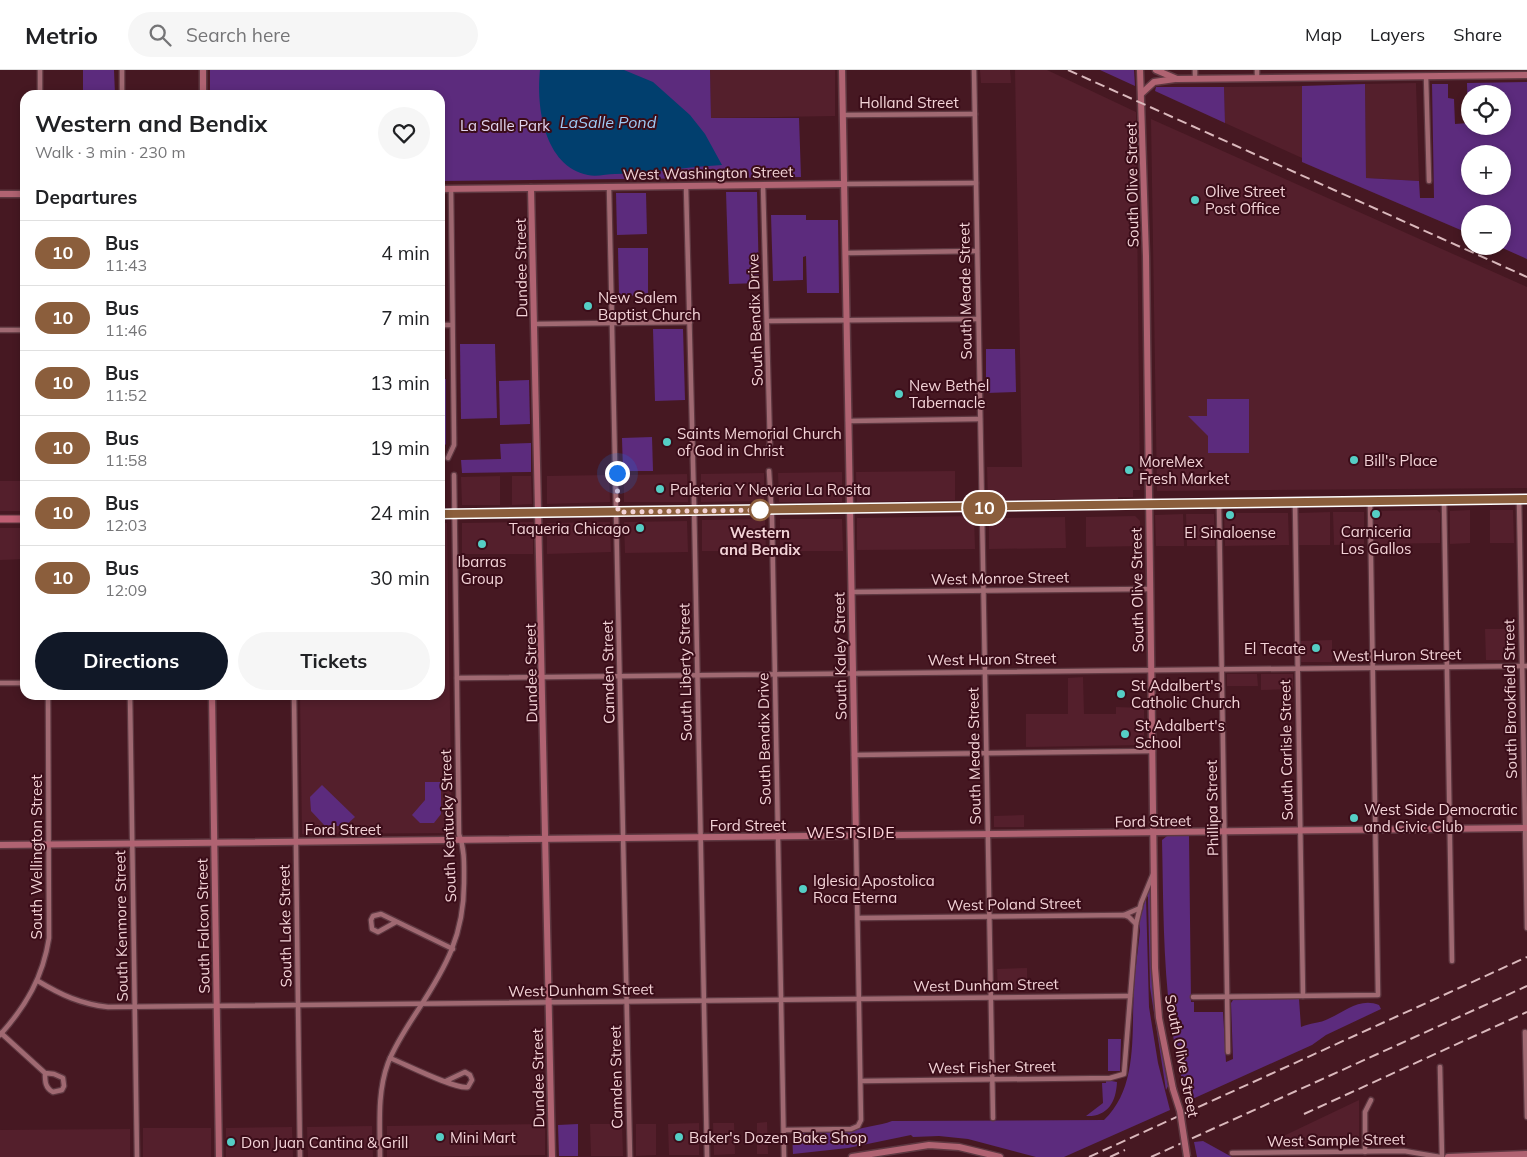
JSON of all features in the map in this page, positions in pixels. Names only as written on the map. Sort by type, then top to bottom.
[{"type":"main road","points":[[445,514],[1527,499]]},
{"type":"main road","points":[[0,519],[20,519]]},
{"type":"street","points":[[40,70],[40,90]]},
{"type":"street","points":[[122,70],[122,90]]},
{"type":"street","points":[[203,70],[204,90]]},
{"type":"street","name":"South Kaley Street","points":[[784,1130],[851,1129],[858,1126],[861,1120],[842,70]]},
{"type":"street","name":"South Meade Street","points":[[974,70],[993,1118]]},
{"type":"street","name":"South Olive Street","points":[[1140,70],[1142,96],[1156,991],[1173,1088],[1180,1111],[1187,1157]]},
{"type":"street","points":[[1156,70],[1177,79]]},
{"type":"street","points":[[1195,70],[1195,79]]},
{"type":"street","points":[[1257,70],[1257,78]]},
{"type":"street","points":[[1142,96],[1154,82],[1177,79],[1257,78],[1327,74],[1426,76],[1527,75]]},
{"type":"street","points":[[1426,76],[1429,181]]},
{"type":"street","name":"Holland Street","points":[[843,115],[975,114]]},
{"type":"street","name":"West Washington Street","points":[[445,189],[976,183]]},
{"type":"street","name":"South Bendix Drive","points":[[763,185],[770,444],[766,454]]},
{"type":"street","name":"South Liberty Street","points":[[686,186],[707,1157]]},
{"type":"street","name":"Camden Street","points":[[609,187],[618,512],[630,1157]]},
{"type":"street","name":"Dundee Street","points":[[531,188],[540,513],[552,1157]]},
{"type":"street","points":[[448,458],[454,437],[451,189]]},
{"type":"street","points":[[0,194],[20,194]]},
{"type":"street","points":[[846,253],[977,251]]},
{"type":"street","points":[[767,321],[978,319]]},
{"type":"street","points":[[535,324],[690,322]]},
{"type":"street","points":[[445,325],[452,325]]},
{"type":"street","points":[[0,330],[20,330]]},
{"type":"street","points":[[848,421],[980,419]]},
{"type":"street","name":"South Bendix Drive","points":[[769,471],[775,674],[784,1157]]},
{"type":"street","name":"South Kentucky Street","points":[[380,1157],[380,1101],[384,1074],[390,1058],[453,948],[461,926],[464,900],[464,846],[460,834],[454,475]]},
{"type":"street","name":"South Brookfield Street","points":[[1518,499],[1525,666],[1527,928]]},
{"type":"street","points":[[1444,500],[1452,961]]},
{"type":"street","points":[[1193,997],[1378,994],[1370,501]]},
{"type":"street","name":"South Carlisle Street","points":[[1295,502],[1303,996]]},
{"type":"street","name":"Phillipa Street","points":[[1219,504],[1228,1052]]},
{"type":"street","name":"West Monroe Street","points":[[851,592],[1150,588]]},
{"type":"street","name":"West Huron Street","points":[[457,678],[1525,666]]},
{"type":"street","points":[[0,683],[20,682]]},
{"type":"street","name":"South Wellington Street","points":[[1,1033],[24,1007],[38,981],[49,938],[48,700]]},
{"type":"street","name":"South Kenmore Street","points":[[130,700],[137,1157]]},
{"type":"street","name":"South Falcon Street","points":[[212,700],[219,1157]]},
{"type":"street","name":"South Lake Street","points":[[294,700],[300,1157]]},
{"type":"street","points":[[854,755],[1153,752]]},
{"type":"street","name":"Ford Street","points":[[0,845],[856,837],[1526,828]]},
{"type":"street","name":"South Olive Street","points":[[1124,1074],[1136,924],[1154,870]]},
{"type":"street","points":[[1124,915],[1140,908]]},
{"type":"street","points":[[396,922],[378,932],[372,929],[371,925],[371,920],[377,914],[396,922],[453,948]]},
{"type":"street","points":[[1124,915],[1129,916],[1136,924]]},
{"type":"street","name":"West Poland Street","points":[[858,918],[1124,915]]},
{"type":"street","name":"West Dunham Street","points":[[38,981],[68,998],[82,1003],[108,1007],[1130,996]]},
{"type":"street","points":[[1525,1032],[1527,1118]]},
{"type":"street","points":[[1,1033],[45,1073],[64,1078],[62,1090],[53,1092],[49,1090],[46,1085],[45,1073]]},
{"type":"street","points":[[390,1058],[446,1082],[464,1088],[468,1087],[472,1080],[470,1075],[465,1072],[446,1082]]},
{"type":"street","points":[[1440,1067],[1441,1157]]},
{"type":"street","name":"West Fisher Street","points":[[860,1080],[1110,1078],[1124,1074]]},
{"type":"street","points":[[1365,1152],[1365,1112],[1371,1100]]},
{"type":"street","points":[[852,1157],[929,1145],[959,1147],[1000,1157]]},
{"type":"street","name":"West Sample Street","points":[[1232,1153],[1404,1151],[1441,1157]]},
{"type":"street","points":[[1448,1157],[1527,1154]]},
{"type":"shaded area","points":[[710,70],[835,70],[835,116],[711,118]]},
{"type":"shaded area","points":[[980,70],[1010,70],[1011,83],[981,83]]},
{"type":"shaded area","points":[[1015,70],[1047,70],[1136,112],[1140,490],[1133,490],[1133,497],[1118,497],[1118,499],[988,500],[987,467],[1022,467]]},
{"type":"shaded area","points":[[1416,83],[1419,181],[1366,178],[1365,84]]},
{"type":"shaded area","points":[[1302,86],[1302,158],[1225,123],[1224,87]]},
{"type":"shaded area","points":[[1151,119],[1527,287],[1527,488],[1157,491]]},
{"type":"shaded area","points":[[955,471],[955,500],[857,502],[856,472]]},
{"type":"shaded area","points":[[842,472],[842,502],[779,502],[778,473]]},
{"type":"shaded area","points":[[764,473],[764,501],[701,502],[701,474]]},
{"type":"shaded area","points":[[687,474],[688,502],[624,502],[624,475]]},
{"type":"shaded area","points":[[609,475],[610,502],[547,504],[547,476]]},
{"type":"shaded area","points":[[500,476],[500,505],[462,505],[461,477]]},
{"type":"shaded area","points":[[512,476],[531,476],[532,504],[512,505]]},
{"type":"shaded area","points":[[0,481],[20,481],[20,511],[0,511]]},
{"type":"shaded area","points":[[1437,510],[1440,513],[1440,543],[1374,544],[1374,511]]},
{"type":"shaded area","points":[[1470,510],[1470,543],[1450,544],[1450,511]]},
{"type":"shaded area","points":[[1490,510],[1513,510],[1514,543],[1490,543]]},
{"type":"shaded area","points":[[1330,512],[1330,545],[1299,545],[1299,513]]},
{"type":"shaded area","points":[[1333,512],[1364,512],[1364,544],[1334,545]]},
{"type":"shaded area","points":[[1224,513],[1288,513],[1289,545],[1225,546]]},
{"type":"shaded area","points":[[1183,514],[1184,546],[1156,546],[1155,515]]},
{"type":"shaded area","points":[[1186,514],[1214,514],[1215,546],[1187,546]]},
{"type":"shaded area","points":[[974,516],[975,549],[857,550],[857,518]]},
{"type":"shaded area","points":[[989,516],[999,516],[1000,518],[1065,517],[1066,548],[989,549]]},
{"type":"shaded area","points":[[1135,516],[1140,521],[1141,546],[1086,547],[1086,517]]},
{"type":"shaded area","points":[[780,519],[842,519],[843,551],[780,551]]},
{"type":"shaded area","points":[[702,520],[765,520],[766,551],[702,551]]},
{"type":"shaded area","points":[[687,521],[688,552],[625,553],[624,522]]},
{"type":"shaded area","points":[[533,522],[533,554],[462,554],[462,523]]},
{"type":"shaded area","points":[[610,522],[611,552],[547,554],[547,523]]},
{"type":"shaded area","points":[[445,523],[447,523],[452,833],[302,834],[300,700],[445,700]]},
{"type":"shaded area","points":[[0,528],[20,528],[20,559],[0,560]]},
{"type":"shaded area","points":[[1485,629],[1515,629],[1516,660],[1486,660]]},
{"type":"shaded area","points":[[1332,640],[1332,662],[1301,662],[1301,641]]},
{"type":"shaded area","points":[[1227,674],[1257,674],[1258,686],[1227,686]]},
{"type":"shaded area","points":[[1261,674],[1293,674],[1293,689],[1261,690]]},
{"type":"shaded area","points":[[1083,677],[1084,714],[1116,714],[1116,707],[1144,708],[1144,745],[1026,747],[1026,714],[1068,714],[1068,678]]},
{"type":"shaded area","points":[[1024,815],[1024,827],[994,827],[994,816]]},
{"type":"shaded area","points":[[1027,968],[1027,989],[998,990],[997,969]]},
{"type":"shaded area","points":[[1359,1100],[1359,1146],[1273,1148],[1273,1141]]},
{"type":"shaded area","points":[[767,1122],[768,1154],[757,1154],[757,1123]]},
{"type":"shaded area","points":[[699,1123],[699,1155],[669,1155],[668,1124]]},
{"type":"shaded area","points":[[713,1123],[734,1123],[735,1154],[714,1155]]},
{"type":"shaded area","points":[[545,1124],[545,1155],[387,1157],[387,1126]]},
{"type":"shaded area","points":[[590,1124],[622,1124],[623,1156],[591,1156]]},
{"type":"shaded area","points":[[636,1124],[656,1124],[656,1155],[636,1156]]},
{"type":"shaded area","points":[[372,1126],[373,1157],[308,1157],[307,1127]]},
{"type":"shaded area","points":[[292,1127],[293,1157],[226,1157],[226,1128]]},
{"type":"shaded area","points":[[143,1128],[211,1128],[211,1157],[143,1157]]},
{"type":"shaded area","points":[[130,1129],[130,1157],[0,1157],[0,1130]]},
{"type":"green space","points":[[83,70],[114,70],[115,90],[83,90]]},
{"type":"green space","name":"La Salle Park","points":[[210,70],[710,70],[711,118],[799,118],[801,177],[445,181],[445,90],[210,90]]},
{"type":"green space","points":[[1100,70],[1134,70],[1135,86]]},
{"type":"green space","points":[[1527,82],[1527,259],[1511,252],[1511,205],[1461,205],[1461,230],[1302,162],[1302,86],[1365,84],[1366,178],[1419,181],[1420,198],[1434,198],[1432,84],[1448,84],[1448,98],[1454,99],[1455,124],[1461,124],[1461,135],[1511,135],[1511,85],[1467,85],[1467,83]]},
{"type":"green space","points":[[1156,87],[1224,87],[1225,123],[1155,91]]},
{"type":"green space","points":[[726,192],[757,192],[759,283],[729,284]]},
{"type":"green space","points":[[616,193],[646,193],[647,234],[617,235]]},
{"type":"green space","points":[[771,215],[806,215],[806,220],[838,220],[839,293],[807,293],[806,256],[803,257],[803,280],[773,281]]},
{"type":"green space","points":[[618,248],[648,248],[648,295],[619,296]]},
{"type":"green space","points":[[653,329],[683,329],[685,400],[655,401]]},
{"type":"green space","points":[[460,344],[495,344],[497,418],[461,419]]},
{"type":"green space","points":[[986,349],[1015,349],[1016,392],[986,393]]},
{"type":"green space","points":[[445,379],[446,379],[445,445]]},
{"type":"green space","points":[[529,380],[530,424],[500,425],[499,381]]},
{"type":"green space","points":[[1207,399],[1249,399],[1249,453],[1208,453],[1208,436],[1188,416],[1207,416]]},
{"type":"green space","points":[[652,437],[653,471],[623,471],[622,438]]},
{"type":"green space","points":[[531,443],[531,472],[462,473],[461,460],[501,459],[500,444]]},
{"type":"green space","points":[[425,782],[441,782],[441,814],[434,823],[420,823],[412,815],[425,800]]},
{"type":"green space","points":[[322,785],[355,817],[345,826],[325,826],[311,811],[310,797]]},
{"type":"green space","points":[[1167,836],[1189,836],[1191,1002],[1194,1002],[1194,1012],[1223,1012],[1226,1062],[1233,1059],[1231,1003],[1233,1000],[1299,999],[1301,1027],[1325,1020],[1359,1004],[1372,1003],[1379,1005],[1381,1009],[1326,1035],[1312,1045],[1188,1101],[1173,1037],[1166,972],[1162,840]]},
{"type":"green space","points":[[1151,886],[1153,991],[1168,1086],[1166,1090],[1150,987],[1148,897],[1146,895]]},
{"type":"green space","points":[[1146,897],[1149,1007],[1158,1063],[1170,1110],[1064,1157],[1036,1157],[968,1139],[939,1136],[913,1137],[911,1135],[848,1148],[793,1154],[792,1133],[854,1131],[892,1121],[1104,1120],[1115,1107],[1128,1075],[1131,1058],[1134,981],[1140,931],[1139,923]]},
{"type":"green space","points":[[1108,1039],[1121,1039],[1120,1071],[1108,1071]]},
{"type":"green space","points":[[1106,1080],[1117,1082],[1112,1102],[1100,1114],[1086,1116],[1103,1103],[1102,1083],[1106,1083]]},
{"type":"green space","points":[[578,1124],[578,1156],[559,1156],[558,1125]]},
{"type":"green space","points":[[1203,1141],[1232,1157],[1197,1157],[1194,1142]]},
{"type":"water","name":"LaSalle Pond","points":[[540,70],[624,70],[653,82],[690,115],[705,134],[722,165],[594,176],[573,169],[561,160],[552,148],[546,133],[540,101]]},
{"type":"railway","points":[[1068,70],[1527,277]]},
{"type":"railway","points":[[1089,1157],[1527,957]]},
{"type":"railway","points":[[1151,1157],[1527,986]]},
{"type":"railway","points":[[1304,1114],[1527,1012]]},
{"type":"railway","points":[[1110,1157],[1125,1150]]},
{"type":"bus line","name":"10","points":[[445,514],[1527,499]]},
{"type":"place","name":"Olive Street Post Office","points":[[1195,200]]},
{"type":"place","name":"New Salem Baptist Church","points":[[588,306]]},
{"type":"place","name":"New Bethel Tabernacle","points":[[899,394]]},
{"type":"place","name":"Saints Memorial Church of God in Christ","points":[[667,442]]},
{"type":"place","name":"Bill's Place","points":[[1354,460]]},
{"type":"place","name":"MoreMex Fresh Market","points":[[1129,470]]},
{"type":"place","name":"Paleteria Y Neveria La Rosita","points":[[660,489]]},
{"type":"place","name":"Western and Bendix","points":[[760,510]]},
{"type":"place","name":"Carniceria Los Gallos","points":[[1376,514]]},
{"type":"place","name":"El Sinaloense","points":[[1230,515]]},
{"type":"place","name":"Taqueria Chicago","points":[[640,528]]},
{"type":"place","name":"Ibarras Group","points":[[482,544]]},
{"type":"place","name":"El Tecate","points":[[1316,648]]},
{"type":"place","name":"St Adalbert's Catholic Church","points":[[1121,694]]},
{"type":"place","name":"St Adalbert's School","points":[[1125,734]]},
{"type":"place","name":"West Side Democratic and Civic Club","points":[[1354,818]]},
{"type":"place","name":"Iglesia Apostolica Roca Eterna","points":[[803,889]]},
{"type":"place","name":"Mini Mart","points":[[440,1137]]},
{"type":"place","name":"Baker's Dozen Bake Shop","points":[[679,1137]]},
{"type":"place","name":"Don Juan Cantina & Grill","points":[[231,1142]]},
{"type":"district","name":"WESTSIDE","points":[[851,832]]},
{"type":"route","points":[[617,473],[618,512],[765,510],[760,510]]}]
